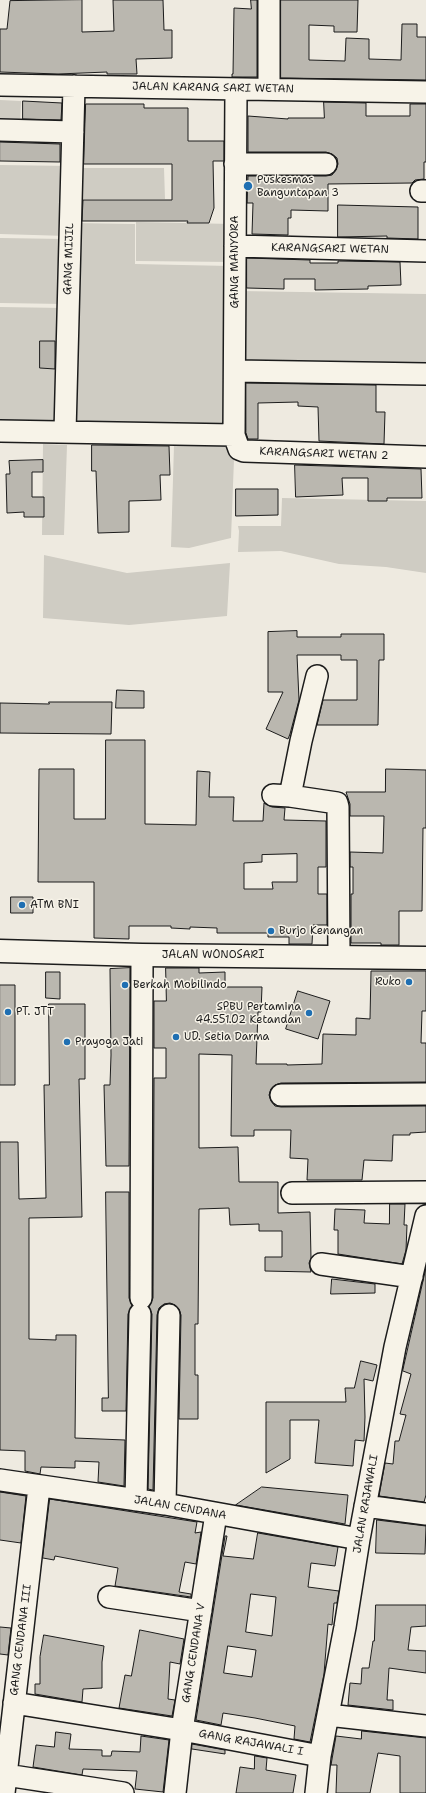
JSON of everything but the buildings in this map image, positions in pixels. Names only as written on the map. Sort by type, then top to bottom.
[{"type":"main road","name":"JALAN WONOSARI","points":[[0,951],[142,955],[426,958]]},
{"type":"street","points":[[269,0],[269,89]]},
{"type":"street","name":"JALAN KARANG SARI WETAN","points":[[0,85],[426,92]]},
{"type":"street","name":"GANG MIJIL","points":[[65,432],[74,86]]},
{"type":"street","name":"GANG MANYORA","points":[[234,435],[236,89]]},
{"type":"street","points":[[0,130],[73,132]]},
{"type":"street","points":[[235,164],[326,164]]},
{"type":"street","name":"KARANGSARI WETAN","points":[[235,246],[426,251]]},
{"type":"street","points":[[234,371],[426,374]]},
{"type":"street","points":[[0,430],[234,435]]},
{"type":"street","name":"KARANGSARI WETAN 2","points":[[234,435],[241,451],[426,457]]},
{"type":"street","points":[[317,676],[301,741],[282,795],[337,803],[339,956]]},
{"type":"street","points":[[136,1500],[140,1306],[142,955]]},
{"type":"street","points":[[281,1095],[426,1094]]},
{"type":"street","points":[[292,1193],[426,1192]]},
{"type":"street","name":"JALAN RAJAWALI","points":[[316,1793],[320,1756],[395,1347],[426,1216]]},
{"type":"street","points":[[321,1264],[412,1277]]},
{"type":"street","points":[[165,1504],[169,1315]]},
{"type":"street","name":"JALAN CENDANA","points":[[0,1480],[39,1487],[165,1504],[359,1539]]},
{"type":"street","name":"GANG CENDANA III","points":[[5,1784],[4,1752],[14,1703],[9,1663],[39,1487]]},
{"type":"street","points":[[365,1506],[426,1514]]},
{"type":"street","name":"GANG CENDANA V","points":[[175,1793],[182,1730],[216,1514]]},
{"type":"street","points":[[110,1597],[201,1611]]},
{"type":"street","name":"GANG RAJAWALI I","points":[[14,1703],[182,1730],[320,1756]]},
{"type":"street","points":[[328,1715],[426,1726]]},
{"type":"street","points":[[5,1784],[123,1793]]},
{"type":"shaded area","points":[[0,100],[21,101],[20,127],[0,126]]},
{"type":"shaded area","points":[[0,165],[69,166],[67,236],[0,234]]},
{"type":"shaded area","points":[[75,168],[164,168],[165,199],[75,199]]},
{"type":"shaded area","points":[[136,222],[233,224],[233,262],[136,261]]},
{"type":"shaded area","points":[[76,223],[135,224],[135,264],[230,266],[227,430],[72,427]]},
{"type":"shaded area","points":[[0,238],[65,239],[64,304],[0,303]]},
{"type":"shaded area","points":[[239,291],[426,294],[426,373],[237,369]]},
{"type":"shaded area","points":[[0,307],[64,308],[61,429],[0,427]]},
{"type":"shaded area","points":[[43,444],[67,445],[64,535],[42,535]]},
{"type":"shaded area","points":[[174,445],[230,445],[234,459],[231,538],[189,548],[171,547]]},
{"type":"shaded area","points":[[282,498],[426,501],[426,573],[386,567],[339,564],[281,551],[238,552],[238,526],[281,526]]},
{"type":"shaded area","points":[[44,555],[127,573],[230,563],[227,616],[129,625],[43,618]]},
{"type":"place","name":"Puskesmas Banguntapan 3","points":[[248,186]]},
{"type":"place","name":"ATM BNI","points":[[22,905]]},
{"type":"place","name":"Burjo Kenangan","points":[[271,931]]},
{"type":"place","name":"Ruko","points":[[409,982]]},
{"type":"place","name":"Berkah Mobilindo","points":[[125,985]]},
{"type":"place","name":"PT. JTT","points":[[8,1012]]},
{"type":"place","name":"SPBU Pertamina 44.551.02 Ketandan","points":[[309,1013]]},
{"type":"place","name":"UD. Setia Darma","points":[[176,1037]]},
{"type":"place","name":"Prayoga Jati","points":[[67,1042]]}]
